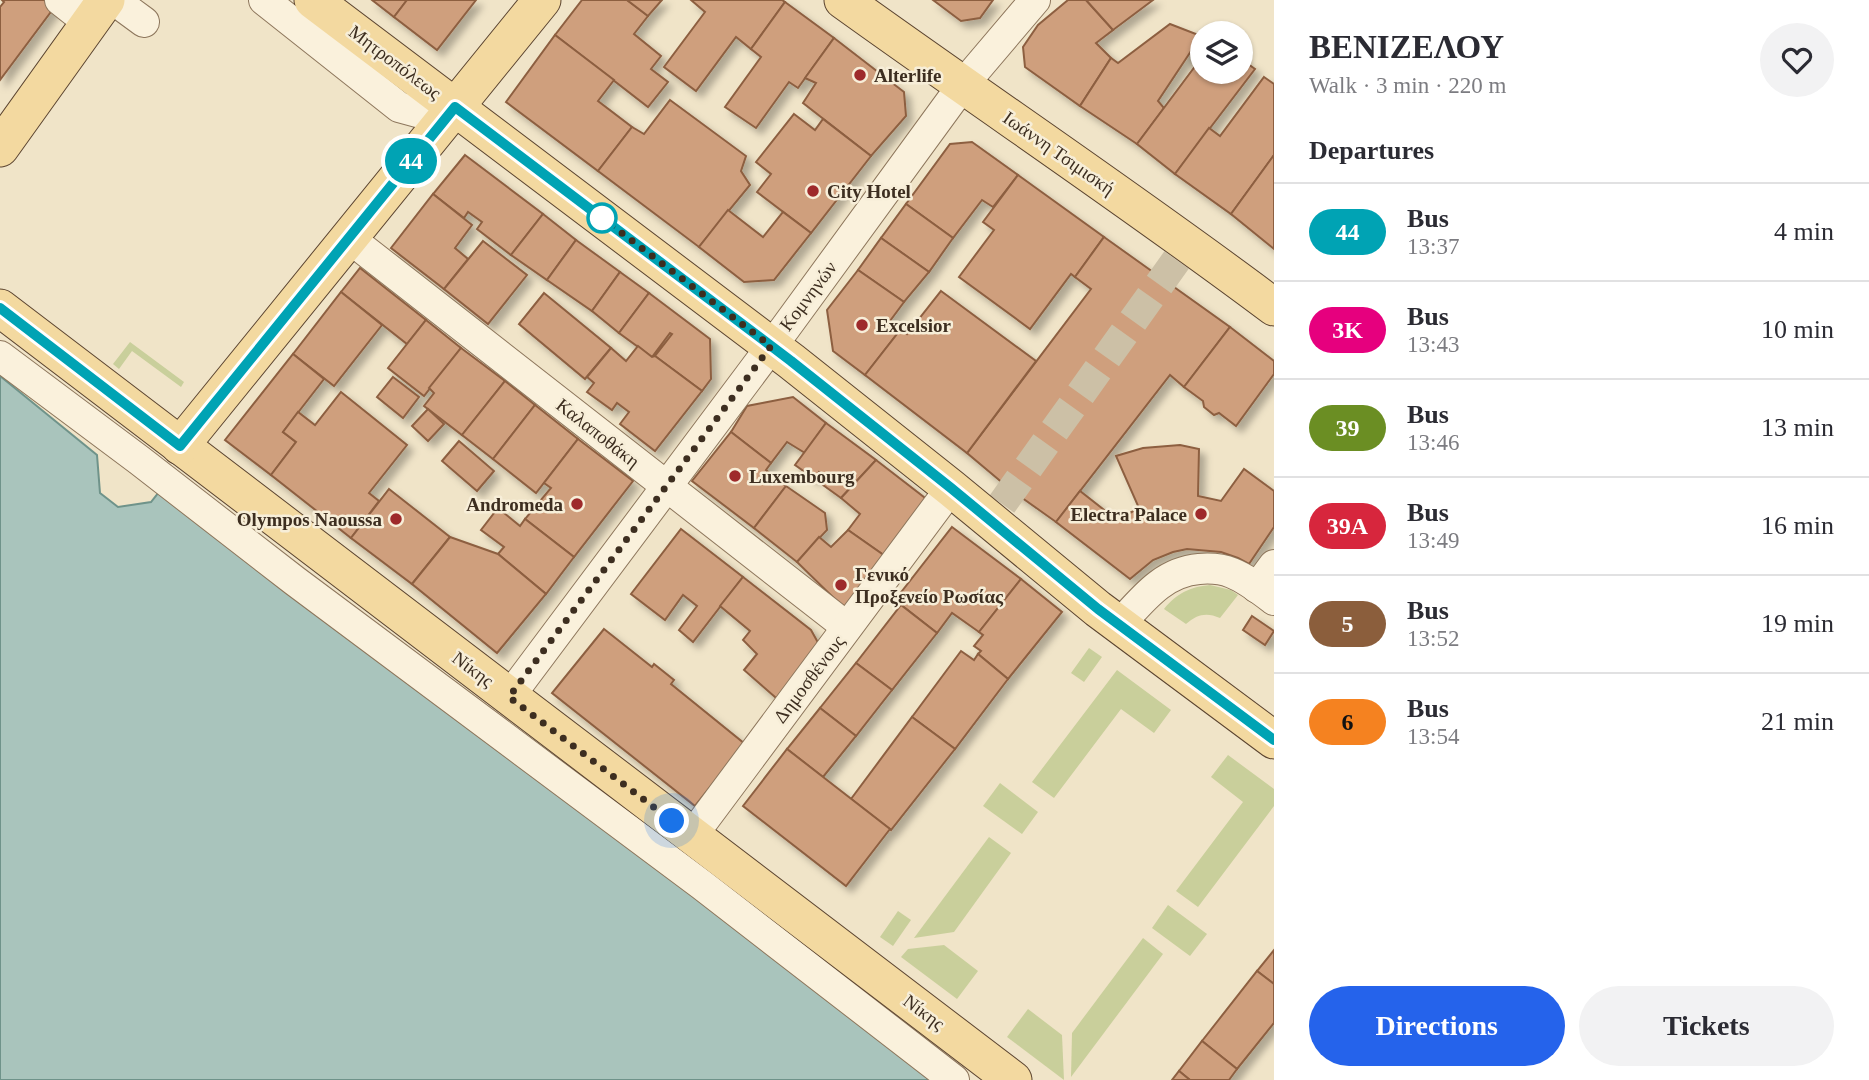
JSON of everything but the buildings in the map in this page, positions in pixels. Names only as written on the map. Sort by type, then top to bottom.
[{"type":"main road","name":"Μητροπόλεως","points":[[313,0],[771,346],[951,488],[1098,609],[1274,740]]},
{"type":"main road","points":[[180,446],[542,0]]},
{"type":"main road","name":"Ιωάννη Τσιμισκή","points":[[843,0],[1274,307]]},
{"type":"main road","points":[[0,148],[103,8]]},
{"type":"main road","name":"Νίκης","points":[[0,308],[1013,1080]]},
{"type":"street","points":[[60,0],[103,8],[144,22]]},
{"type":"street","points":[[264,0],[399,107],[421,113],[455,107]]},
{"type":"street","name":"Κομνηνών","points":[[509,697],[962,86],[1035,0]]},
{"type":"street","name":"Καλαποθάκη","points":[[349,238],[847,627]]},
{"type":"street","name":"Νίκης","points":[[0,356],[712,893],[954,1080]]},
{"type":"street","name":"Δημοσθένους","points":[[692,836],[951,488]]},
{"type":"street","points":[[1120,624],[1151,590],[1169,577],[1189,570],[1211,568],[1268,584]]},
{"type":"green space","points":[[130,342],[184,382],[181,387],[132,351],[119,369],[113,364]]},
{"type":"green space","points":[[1210,585],[1231,590],[1238,595],[1220,618],[1202,615],[1186,624],[1164,609],[1184,592]]},
{"type":"green space","points":[[1089,648],[1102,657],[1084,682],[1071,673]]},
{"type":"green space","points":[[1117,670],[1171,710],[1154,733],[1121,709],[1054,798],[1032,782]]},
{"type":"green space","points":[[1228,755],[1274,789],[1274,806],[1198,907],[1176,891],[1243,802],[1211,777]]},
{"type":"green space","points":[[1000,783],[1038,812],[1022,834],[983,806]]},
{"type":"green space","points":[[989,837],[1011,853],[954,932],[914,938]]},
{"type":"green space","points":[[1168,905],[1207,934],[1190,956],[1152,928]]},
{"type":"green space","points":[[898,911],[911,920],[893,946],[880,937]]},
{"type":"green space","points":[[1143,938],[1163,954],[1071,1077],[1072,1033]]},
{"type":"green space","points":[[944,945],[978,971],[957,999],[901,957],[908,949]]},
{"type":"green space","points":[[1028,1009],[1062,1035],[1064,1080],[1007,1037]]},
{"type":"water","points":[[0,376],[97,455],[100,493],[118,507],[151,502],[163,487],[940,1080],[0,1080]]},
{"type":"tunnel","points":[[1002,504],[1188,244]]},
{"type":"bus line","name":"44","points":[[0,308],[180,446],[455,107],[791,361],[1098,609],[1274,740]]},
{"type":"place","name":"Alterlife","points":[[860,75]]},
{"type":"place","name":"City Hotel","points":[[813,191]]},
{"type":"place","name":"Excelsior","points":[[862,325]]},
{"type":"place","name":"Luxembourg","points":[[735,476]]},
{"type":"place","name":"Andromeda","points":[[577,504]]},
{"type":"place","name":"Electra Palace","points":[[1201,514]]},
{"type":"place","name":"Olympos Naoussa","points":[[396,519]]},
{"type":"place","name":"Γενικό Προξενείο Ρωσίας","points":[[841,585]]},
{"type":"route","points":[[602,218],[771,346],[509,697],[672,821]]}]
